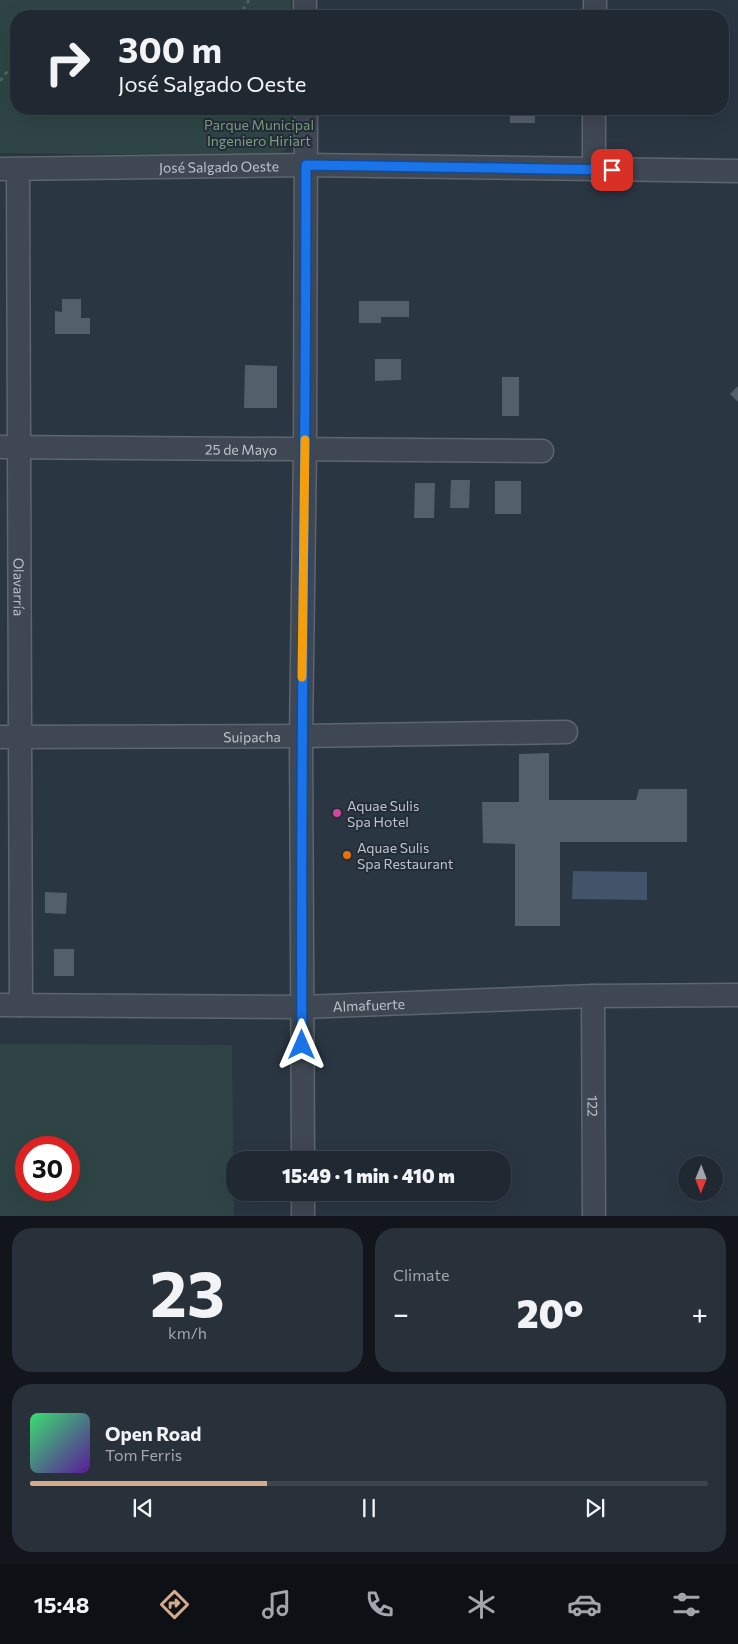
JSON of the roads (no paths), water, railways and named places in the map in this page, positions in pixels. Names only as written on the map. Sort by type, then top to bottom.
[{"type":"street","points":[[303,1151],[301,736],[305,450],[306,115]]},
{"type":"street","points":[[594,115],[594,170]]},
{"type":"street","name":"José Salgado Oeste","points":[[9,169],[306,165],[738,171]]},
{"type":"street","name":"Olavarría","points":[[9,169],[11,1005]]},
{"type":"street","name":"25 de Mayo","points":[[10,447],[542,451]]},
{"type":"street","name":"Suipacha","points":[[10,737],[301,736],[566,732]]},
{"type":"street","name":"Almafuerte","points":[[11,1005],[302,1007],[593,996],[738,995]]},
{"type":"street","name":"122","points":[[593,996],[594,1216]]},
{"type":"street","points":[[303,1201],[303,1216]]},
{"type":"water","points":[[573,871],[647,872],[647,900],[572,899]]},
{"type":"place","name":"Aquae Sulis Spa Hotel","points":[[337,813]]},
{"type":"place","name":"Aquae Sulis Spa Restaurant","points":[[347,855]]},
{"type":"park label","name":"Parque Municipal Ingeniero Hiriart","points":[[259,132]]}]
